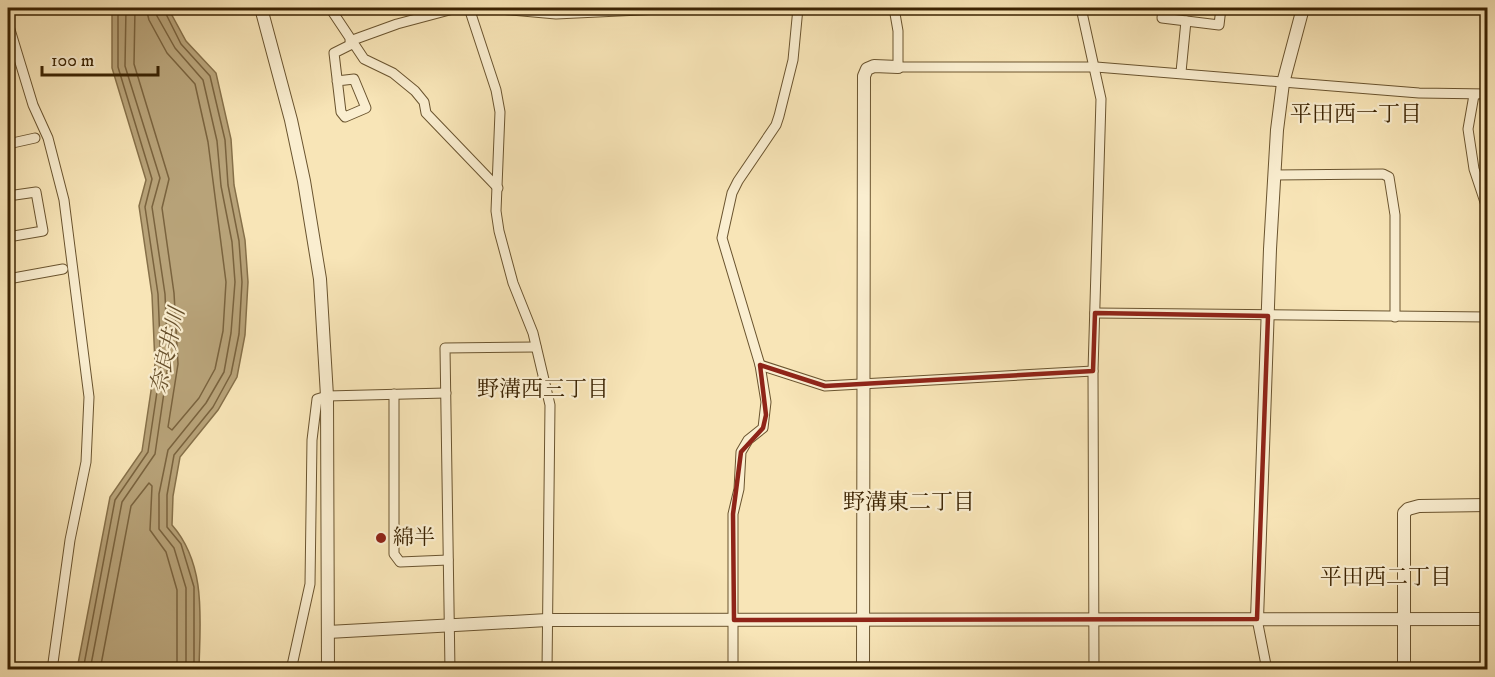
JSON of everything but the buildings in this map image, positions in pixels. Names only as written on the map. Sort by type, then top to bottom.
[{"type":"street","points":[[261,8],[268,27],[304,181],[320,279],[327,396],[328,669]]},
{"type":"street","points":[[330,8],[351,43],[364,59],[393,73],[415,92],[424,102],[426,113],[498,188]]},
{"type":"street","points":[[337,81],[334,53],[351,43],[397,24],[457,8]]},
{"type":"street","points":[[469,8],[496,90],[500,112],[496,211],[499,231],[513,283],[536,347],[550,405],[547,669]]},
{"type":"street","points":[[489,8],[556,14],[677,8]]},
{"type":"street","points":[[734,669],[733,514],[739,489],[741,452],[748,440],[763,428],[766,415],[760,365],[722,238],[732,193],[779,116],[793,60],[798,8]]},
{"type":"street","points":[[894,8],[898,31],[898,67]]},
{"type":"street","points":[[1081,8],[1096,67],[1101,99],[1093,371],[1094,669]]},
{"type":"street","points":[[1163,8],[1162,18],[1219,25],[1221,8]]},
{"type":"street","points":[[1267,669],[1257,619],[1274,175],[1283,83],[1303,8]]},
{"type":"street","points":[[1485,8],[1488,15]]},
{"type":"street","points":[[1181,72],[1185,21]]},
{"type":"street","points":[[8,23],[33,105],[48,138],[64,200],[89,397],[87,453],[70,540],[52,669]]},
{"type":"street","points":[[862,669],[864,76],[867,69],[874,66],[1096,67],[1181,72],[1283,83],[1488,94]]},
{"type":"street","points":[[1474,95],[1467,129],[1474,169],[1488,211]]},
{"type":"street","points":[[8,144],[35,138]]},
{"type":"street","points":[[1274,175],[1383,174],[1389,177],[1395,215],[1395,317]]},
{"type":"street","points":[[8,196],[36,192],[43,231],[8,237]]},
{"type":"street","points":[[8,279],[63,269]]},
{"type":"street","points":[[1095,314],[1488,317]]},
{"type":"street","points":[[450,669],[445,348],[536,347]]},
{"type":"street","points":[[760,365],[825,386],[1093,371]]},
{"type":"street","points":[[291,669],[310,584],[317,399],[327,396],[446,393]]},
{"type":"street","points":[[394,394],[394,554],[400,562],[448,561]]},
{"type":"street","points":[[8,425],[8,448]]},
{"type":"street","points":[[1404,669],[1404,513],[1408,508],[1419,506],[1488,505]]},
{"type":"street","points":[[328,632],[547,620],[1488,619]]},
{"type":"highlighted area","points":[[1095,313],[1268,316],[1257,619],[734,620],[733,514],[741,452],[763,428],[766,415],[760,365],[825,386],[1093,371]]},
{"type":"water","name":"奈良井川","points":[[112,8],[168,8],[186,41],[216,73],[231,139],[234,185],[245,240],[248,282],[245,335],[237,377],[218,410],[180,457],[173,496],[172,525],[191,557],[199,594],[199,669],[77,669],[110,497],[142,451],[155,364],[152,295],[139,206],[146,180],[112,68]]},
{"type":"place","name":"綿半","points":[[381,538]]},
{"type":"district","name":"平田西一丁目","points":[[1356,114]]},
{"type":"district","name":"野溝西三丁目","points":[[543,389]]},
{"type":"district","name":"野溝東二丁目","points":[[909,502]]},
{"type":"district","name":"平田西二丁目","points":[[1386,577]]}]
